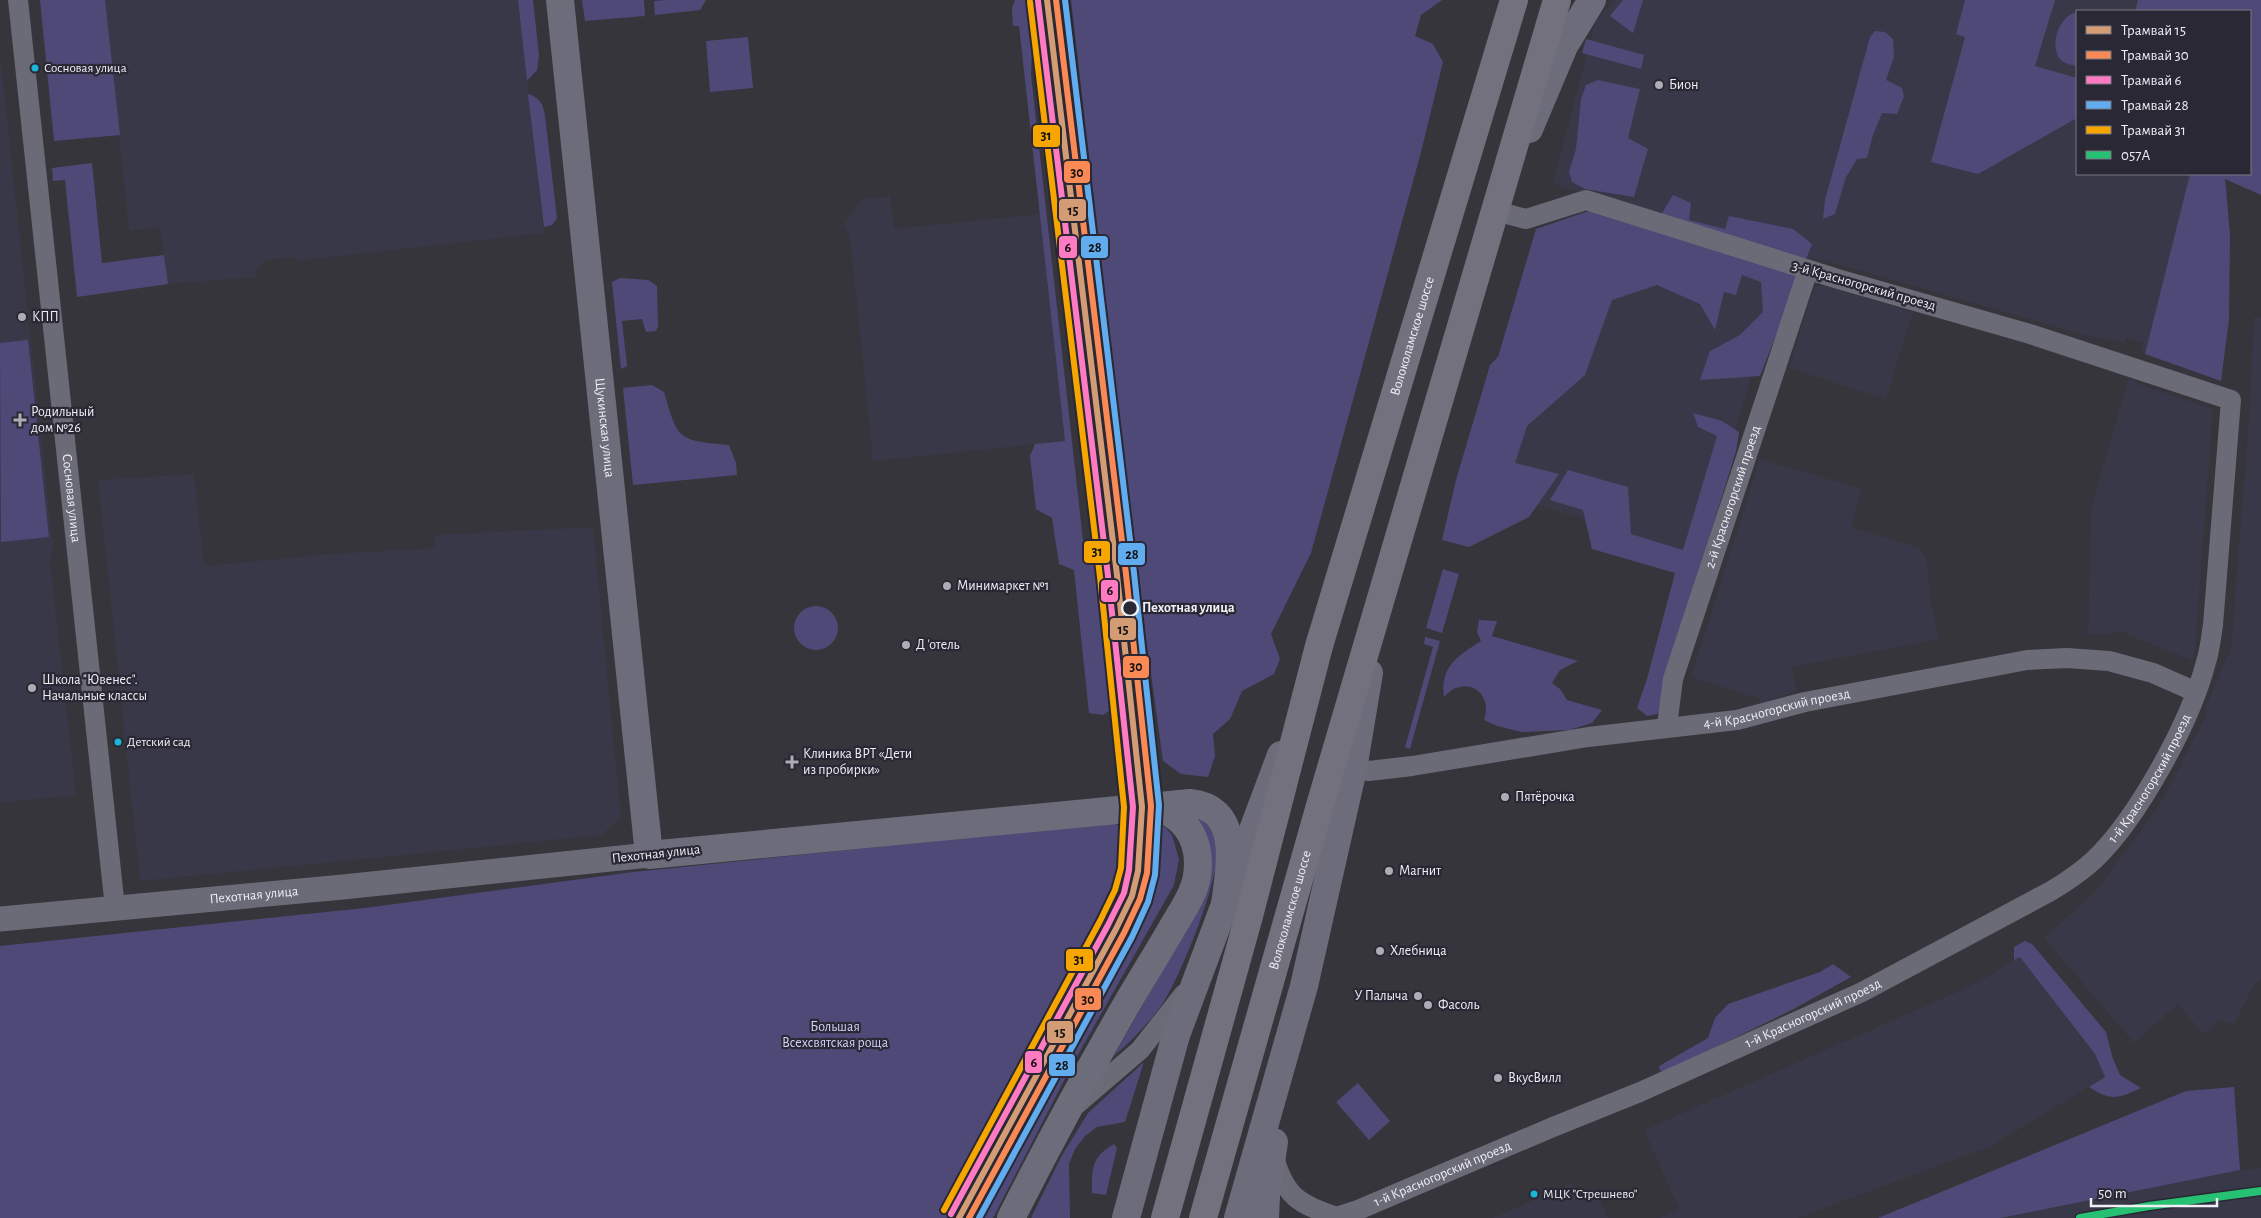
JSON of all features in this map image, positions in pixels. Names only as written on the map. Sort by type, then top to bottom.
[{"type":"main road","name":"Щукинская улица","points":[[560,0],[649,855]]},
{"type":"main road","name":"Волоколамское шоссе","points":[[1165,1218],[1249,916],[1312,672],[1514,0]]},
{"type":"main road","name":"Волоколамское шоссе","points":[[1204,1218],[1318,812],[1557,0]]},
{"type":"main road","points":[[1498,205],[1564,46],[1592,0]]},
{"type":"main road","name":"Волоколамское шоссе","points":[[1238,1218],[1304,986],[1352,769],[1380,603]]},
{"type":"main road","name":"Волоколамское шоссе","points":[[1126,1218],[1176,1035],[1312,672]]},
{"type":"main road","name":"Пехотная улица","points":[[649,855],[1155,806],[1190,803],[1204,804],[1219,818],[1229,838],[1230,862],[1225,904]]},
{"type":"main road","points":[[1011,1218],[1054,1132],[1185,906],[1196,877],[1198,856],[1192,835],[1182,820],[1170,811],[1155,806]]},
{"type":"main road","points":[[1265,1218],[1272,1152],[1304,986]]},
{"type":"street","name":"Сосновая улица","points":[[18,0],[114,908]]},
{"type":"street","name":"3-й Красногорский проезд","points":[[1498,205],[1526,219],[1586,200],[1808,270],[2030,334],[2231,400]]},
{"type":"street","name":"2-й Красногорский проезд","points":[[1667,726],[1673,679],[1808,270]]},
{"type":"street","name":"1-й Красногорский проезд","points":[[1335,1217],[1358,1210],[1640,1092],[1862,992],[2051,891],[2094,860],[2115,836],[2150,786],[2187,715],[2207,661],[2213,625],[2231,400]]},
{"type":"street","name":"4-й Красногорский проезд","points":[[1352,769],[1369,772],[1588,736],[1667,726],[1737,720],[1805,702],[2027,660],[2067,658],[2109,661],[2153,673],[2196,692]]},
{"type":"street","name":"Пехотная улица","points":[[0,919],[649,855]]},
{"type":"street","points":[[1054,1132],[1088,1094],[1140,1050],[1198,974]]},
{"type":"street","points":[[1272,1152],[1283,1184],[1290,1193],[1306,1205],[1335,1217]]},
{"type":"shaded area","points":[[105,0],[518,0],[544,233],[296,261],[295,257],[266,260],[255,271],[256,277],[168,284],[160,227],[129,231]]},
{"type":"shaded area","points":[[1614,0],[2162,0],[2172,10],[2076,10],[2076,175],[2226,175],[2230,234],[2229,319],[2221,381],[2141,352],[2143,343],[2127,338],[2125,343],[2089,336],[1827,261],[1791,255],[1553,184],[1595,22]]},
{"type":"shaded area","points":[[0,53],[53,546],[50,562],[76,795],[0,803]]},
{"type":"shaded area","points":[[890,196],[894,229],[1040,214],[1065,441],[873,461],[850,237],[844,225],[861,199]]},
{"type":"shaded area","points":[[1584,211],[1784,274],[1695,554],[1477,486],[1564,219]]},
{"type":"shaded area","points":[[1823,285],[1913,312],[1886,399],[1789,368],[1814,287]]},
{"type":"shaded area","points":[[2254,317],[2261,317],[2261,979],[2253,986],[2234,1025],[2220,1020],[2204,1035],[2178,1004],[2134,1043],[2044,938],[2097,890],[2160,804],[2206,716],[2207,704],[2231,647],[2249,420]]},
{"type":"shaded area","points":[[2129,377],[2139,384],[2213,409],[2195,650],[2192,660],[2128,635],[2127,632],[2088,635],[2091,508]]},
{"type":"shaded area","points":[[1760,459],[1862,489],[1851,527],[1920,548],[1927,561],[1931,602],[1939,639],[1792,667],[1796,690],[1761,705],[1760,699],[1691,677]]},
{"type":"shaded area","points":[[194,474],[204,566],[332,554],[435,548],[435,535],[593,527],[621,817],[602,835],[140,881],[98,480]]},
{"type":"shaded area","points":[[2020,956],[2095,1054],[2105,1077],[1991,1146],[1798,1218],[1659,1218],[1679,1209],[1644,1130],[1975,984]]},
{"type":"shaded area","points":[[2261,1168],[2261,1218],[2001,1218],[2240,1170]]},
{"type":"shaded area","points":[[1572,1183],[1578,1196],[1595,1188],[1608,1218],[1493,1218]]},
{"type":"green space","points":[[40,0],[105,0],[120,135],[54,141]]},
{"type":"green space","points":[[518,0],[533,0],[539,55],[537,70],[527,81]]},
{"type":"green space","points":[[582,0],[644,0],[645,16],[585,21]]},
{"type":"green space","points":[[706,0],[700,10],[655,15],[654,1]]},
{"type":"green space","points":[[1015,0],[1032,2],[1031,75],[1083,540],[1098,573],[1112,709],[1103,715],[1089,713],[1074,570],[1059,564],[1052,518],[1036,509],[1030,456],[1035,444],[1065,441],[1019,26],[1013,26],[1012,8]]},
{"type":"green space","points":[[1071,0],[1442,0],[1421,15],[1415,36],[1433,44],[1443,62],[1420,156],[1311,553],[1271,634],[1280,659],[1274,674],[1242,691],[1230,719],[1213,734],[1215,756],[1208,777],[1181,774],[1163,761],[1138,580]]},
{"type":"green space","points":[[1623,0],[1643,0],[1633,33],[1610,16]]},
{"type":"green space","points":[[1965,0],[2055,0],[2035,66],[2076,78],[2076,119],[1978,174],[1931,162],[1965,37],[1956,34]]},
{"type":"green space","points":[[2138,0],[2261,0],[2261,195],[2225,179],[2230,234],[2229,319],[2221,381],[2145,354],[2190,175],[2251,175],[2251,10],[2135,10]]},
{"type":"green space","points":[[2076,12],[2076,66],[2062,61],[2056,48],[2057,33],[2060,26],[2070,15]]},
{"type":"green space","points":[[1875,31],[1885,32],[1893,39],[1894,57],[1886,80],[1902,88],[1904,96],[1897,114],[1882,113],[1873,135],[1867,158],[1857,159],[1846,177],[1835,214],[1823,219],[1825,200],[1870,37]]},
{"type":"green space","points":[[748,37],[753,88],[710,92],[706,41]]},
{"type":"green space","points":[[1586,39],[1644,55],[1641,69],[1582,53]]},
{"type":"green space","points":[[1598,80],[1640,89],[1628,138],[1648,149],[1634,197],[1585,189],[1572,182],[1569,172],[1576,149],[1581,99],[1586,85]]},
{"type":"green space","points":[[528,94],[540,102],[545,116],[557,218],[552,225],[544,227]]},
{"type":"green space","points":[[92,163],[102,263],[164,255],[168,284],[77,297],[65,180],[53,181],[52,168]]},
{"type":"green space","points":[[1673,195],[1691,203],[1689,220],[1725,229],[1729,216],[1793,229],[1812,244],[1760,376],[1700,380],[1710,351],[1740,335],[1763,312],[1761,282],[1742,275],[1736,295],[1724,292],[1715,330],[1700,304],[1657,285],[1612,300],[1585,375],[1527,426],[1515,463],[1559,474],[1529,517],[1469,547],[1442,540],[1456,480],[1490,365],[1498,357],[1536,229],[1592,210],[1653,228]]},
{"type":"green space","points":[[620,278],[648,280],[657,286],[658,326],[656,331],[646,332],[642,319],[622,321],[627,366],[621,369],[612,282]]},
{"type":"green space","points":[[28,340],[49,537],[1,542],[0,343]]},
{"type":"green space","points":[[652,385],[664,392],[673,420],[677,429],[683,435],[699,442],[729,445],[736,463],[737,475],[633,485],[623,388]]},
{"type":"green space","points":[[1693,413],[1722,421],[1739,432],[1736,451],[1678,639],[1661,710],[1657,714],[1647,716],[1637,708],[1647,679],[1675,573],[1592,549],[1583,510],[1550,500],[1568,470],[1628,487],[1631,534],[1683,550],[1717,436],[1698,427]]},
{"type":"green space","points":[[1443,569],[1459,574],[1442,633],[1426,628]]},
{"type":"green space","points":[[812,606],[820,606],[832,612],[838,628],[832,644],[820,650],[812,650],[800,644],[794,632],[794,624],[800,612]]},
{"type":"green space","points":[[1479,620],[1497,621],[1492,636],[1578,661],[1560,670],[1552,683],[1560,689],[1567,700],[1602,710],[1592,723],[1569,730],[1522,732],[1497,726],[1484,720],[1485,701],[1475,689],[1460,687],[1452,690],[1444,697],[1443,686],[1445,677],[1452,663],[1481,641],[1477,632]]},
{"type":"green space","points":[[1425,637],[1440,641],[1410,749],[1405,747],[1433,647],[1424,644]]},
{"type":"green space","points":[[1192,816],[1209,827],[1214,835],[1217,846],[1217,860],[1213,880],[1198,928],[1178,975],[1161,1006],[1133,1039],[1114,1056],[1194,914]]},
{"type":"green space","name":"Большая Всехсвятская роща","points":[[1114,823],[1129,832],[1153,824],[1165,827],[1172,835],[1179,859],[1174,885],[1071,1067],[993,1218],[0,1218],[0,946],[365,908],[633,872]]},
{"type":"green space","points":[[2025,941],[2032,944],[2106,1032],[2113,1059],[2120,1075],[2141,1088],[2121,1096],[2109,1097],[2089,1087],[2105,1077],[2095,1054],[2020,957],[2014,960],[2014,947]]},
{"type":"green space","points":[[1833,964],[1851,977],[1790,1011],[1665,1072],[1660,1071],[1659,1066],[1708,1038],[1715,1018],[1728,1004],[1820,972]]},
{"type":"green space","points":[[1144,1062],[1125,1122],[1097,1127],[1085,1136],[1075,1149],[1069,1164],[1070,1218],[1031,1218],[1061,1157],[1088,1113]]},
{"type":"green space","points":[[1358,1083],[1390,1121],[1369,1140],[1336,1102]]},
{"type":"green space","points":[[2234,1087],[2240,1170],[2001,1218],[1878,1218],[2186,1091]]},
{"type":"green space","points":[[1114,1144],[1117,1148],[1106,1195],[1092,1193],[1094,1164],[1106,1149]]},
{"type":"tram line","name":"15","points":[[959,1218],[1116,929],[1132,896],[1138,871],[1142,807],[1117,575],[1047,0]]},
{"type":"tram line","name":"30","points":[[969,1218],[1124,933],[1140,899],[1147,873],[1151,806],[1126,574],[1056,0]]},
{"type":"tram line","name":"28","points":[[979,1218],[1132,937],[1148,902],[1155,875],[1159,805],[1134,573],[1065,0]]},
{"type":"tram line","name":"6","points":[[951,1214],[1108,925],[1124,893],[1129,870],[1133,807],[1108,576],[1038,1]]},
{"type":"tram line","name":"31","points":[[944,1210],[1100,921],[1115,890],[1121,868],[1124,807],[1100,577],[1030,2]]},
{"type":"transit line","name":"057А","points":[[2080,1218],[2149,1206],[2261,1191]]},
{"type":"place","name":"Сосновая улица","points":[[35,68]]},
{"type":"place","name":"Бион","points":[[1659,85]]},
{"type":"place","name":"КПП","points":[[22,317]]},
{"type":"place","name":"Родильный дом №26","points":[[20,420]]},
{"type":"place","name":"Минимаркет №1","points":[[947,586]]},
{"type":"place","name":"Пехотная улица","points":[[1130,608]]},
{"type":"place","name":"Д 'отель","points":[[906,645]]},
{"type":"place","name":"Школа \"Ювенес\". Начальные классы","points":[[32,688]]},
{"type":"place","name":"Детский сад","points":[[118,742]]},
{"type":"place","name":"Клиника ВРТ «Дети из пробирки»","points":[[792,762]]},
{"type":"place","name":"Пятёрочка","points":[[1505,797]]},
{"type":"place","name":"Магнит","points":[[1389,871]]},
{"type":"place","name":"Хлебница","points":[[1380,951]]},
{"type":"place","name":"У Палыча","points":[[1418,996]]},
{"type":"place","name":"Фасоль","points":[[1428,1005]]},
{"type":"place","name":"ВкусВилл","points":[[1498,1078]]},
{"type":"place","name":"МЦК \"Стрешнево\"","points":[[1534,1194]]}]
